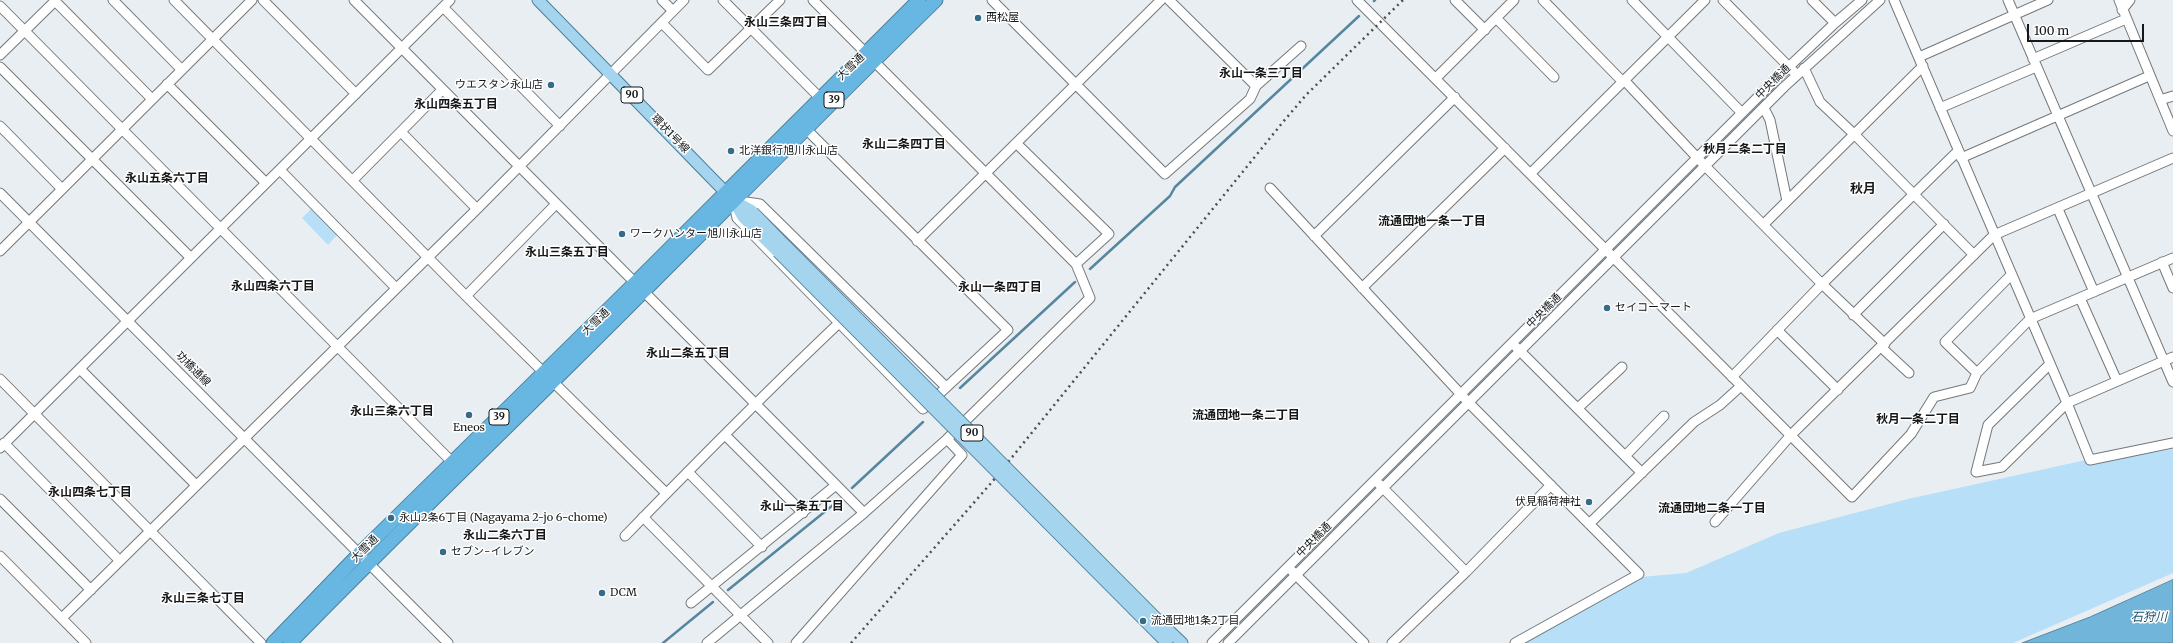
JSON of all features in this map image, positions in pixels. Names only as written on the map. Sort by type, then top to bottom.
[{"type":"highway","name":"大雪通","points":[[870,57],[919,0]]},
{"type":"highway","name":"大雪通","points":[[273,643],[364,559],[640,287],[824,101],[870,57],[936,0]]},
{"type":"highway","name":"大雪通","points":[[290,643],[364,559]]},
{"type":"main road","name":"環状1号線","points":[[538,0],[611,73],[729,196],[751,210],[781,248],[1157,625]]},
{"type":"main road","name":"90","points":[[1157,625],[1167,643]]},
{"type":"main road","name":"90","points":[[1157,625],[1182,643]]},
{"type":"street","points":[[0,55],[56,0],[152,99]]},
{"type":"street","points":[[113,0],[182,70]]},
{"type":"street","points":[[174,0],[466,296],[666,493]]},
{"type":"street","points":[[0,251],[252,0]]},
{"type":"street","points":[[263,0],[356,94]]},
{"type":"street","points":[[354,0],[864,513]]},
{"type":"street","points":[[120,561],[2,446],[450,0]]},
{"type":"street","points":[[662,0],[673,11]]},
{"type":"street","points":[[62,618],[337,345],[477,209],[684,0]]},
{"type":"street","points":[[723,0],[824,101]]},
{"type":"street","points":[[662,23],[708,70],[780,0]]},
{"type":"street","points":[[707,643],[864,513],[947,439],[1090,298],[1076,264],[813,0]]},
{"type":"street","points":[[992,0],[1165,174],[1250,99],[1256,86],[1301,46]]},
{"type":"street","points":[[917,241],[1161,0]]},
{"type":"street","points":[[1168,0],[1256,86]]},
{"type":"street","points":[[1357,0],[1531,173],[1852,497],[1911,434],[1934,397],[1970,388],[1977,372],[2030,319],[2173,258]]},
{"type":"street","points":[[1455,0],[1484,30]]},
{"type":"street","points":[[1436,78],[1514,0]]},
{"type":"street","points":[[1543,0],[1909,373]]},
{"type":"street","points":[[1632,0],[1742,113]]},
{"type":"street","points":[[1531,173],[1623,80],[1706,0]]},
{"type":"street","points":[[1723,0],[1789,68],[1800,72],[1820,102],[1855,135],[1974,255]]},
{"type":"street","points":[[1812,0],[1835,23]]},
{"type":"street","name":"中央橋通","points":[[1212,643],[1698,159],[1742,113],[1835,23],[1862,0]]},
{"type":"street","name":"中央橋通","points":[[1228,643],[1800,72],[1880,0]]},
{"type":"street","points":[[1894,0],[2090,460],[2173,443]]},
{"type":"street","points":[[2008,0],[2128,277],[2169,359],[2173,382]]},
{"type":"street","points":[[1919,57],[2048,0]]},
{"type":"street","points":[[2119,0],[2149,76],[2173,131]]},
{"type":"street","points":[[2122,10],[2130,0]]},
{"type":"street","points":[[0,6],[222,228],[457,467]]},
{"type":"street","points":[[443,7],[560,126]]},
{"type":"street","points":[[1496,18],[1554,78]]},
{"type":"street","points":[[1940,108],[2126,19]]},
{"type":"street","points":[[1764,224],[1923,66]]},
{"type":"street","points":[[0,67],[190,258]]},
{"type":"street","points":[[1732,377],[1822,284],[1914,194],[1960,155],[2149,76]]},
{"type":"street","points":[[167,84],[266,183]]},
{"type":"street","points":[[353,180],[442,90]]},
{"type":"street","points":[[2160,100],[2173,96]]},
{"type":"street","points":[[1314,236],[1455,97]]},
{"type":"street","points":[[1764,108],[1770,120],[1787,200]]},
{"type":"street","points":[[729,196],[737,218],[742,225],[924,409],[1008,330],[801,124]]},
{"type":"street","points":[[0,126],[62,189]]},
{"type":"street","points":[[401,132],[477,209]]},
{"type":"street","points":[[1016,143],[1109,234],[1076,264]]},
{"type":"street","points":[[1362,288],[1505,148]]},
{"type":"street","points":[[1715,522],[1791,435],[1994,235],[2058,209],[2173,158]]},
{"type":"street","points":[[280,170],[396,288]]},
{"type":"street","points":[[1270,188],[1468,402],[1639,574],[1514,643]]},
{"type":"street","name":"功橋通線","points":[[0,193],[448,643]]},
{"type":"street","points":[[729,196],[760,204],[946,387]]},
{"type":"street","points":[[466,296],[556,204]]},
{"type":"street","points":[[2058,209],[2094,292]]},
{"type":"street","points":[[1853,315],[1944,224]]},
{"type":"street","points":[[2162,262],[2173,288]]},
{"type":"street","points":[[1977,372],[1945,342],[2011,275]]},
{"type":"street","points":[[2080,298],[2117,381]]},
{"type":"street","points":[[625,536],[666,493],[726,436],[754,403],[839,323]]},
{"type":"street","points":[[1777,330],[1838,390]]},
{"type":"street","points":[[1512,344],[1642,473]]},
{"type":"street","points":[[2050,364],[1988,426],[1976,472],[2002,467],[2067,403],[2169,359]]},
{"type":"street","points":[[1578,408],[1622,366]]},
{"type":"street","points":[[80,369],[196,485]]},
{"type":"street","points":[[0,378],[261,643]]},
{"type":"street","points":[[1589,524],[1694,422],[1720,405],[1741,386]]},
{"type":"street","points":[[1625,456],[1664,416]]},
{"type":"street","points":[[726,436],[803,513]]},
{"type":"street","points":[[796,643],[962,456],[947,439]]},
{"type":"street","points":[[688,472],[762,546]]},
{"type":"street","points":[[1375,480],[1466,572]]},
{"type":"street","points":[[691,603],[836,485]]},
{"type":"street","points":[[1392,643],[1466,572],[1551,485]]},
{"type":"street","points":[[0,499],[91,590]]},
{"type":"street","points":[[644,517],[768,643]]},
{"type":"street","points":[[0,556],[86,643]]},
{"type":"street","points":[[1288,567],[1364,643]]},
{"type":"shaded area","points":[[311,209],[337,235],[328,245],[302,218]]},
{"type":"shaded area","points":[[2173,449],[2173,573],[2013,643],[1521,643],[1641,577],[1686,573],[1779,533],[1908,499],[2086,460],[2089,463]]},
{"type":"water","name":"石狩川","points":[[2173,580],[2173,643],[2022,643],[2090,617]]},
{"type":"waterway","points":[[1090,269],[1170,196],[1175,187],[1359,16]]},
{"type":"waterway","points":[[960,388],[1075,282]]},
{"type":"waterway","points":[[852,488],[923,422]]},
{"type":"waterway","points":[[728,590],[838,501]]},
{"type":"waterway","points":[[663,643],[713,602]]},
{"type":"railway","points":[[851,643],[992,482],[1306,95],[1403,0]]},
{"type":"place","name":"西松屋","points":[[978,18]]},
{"type":"place","name":"ウエスタン永山店","points":[[551,85]]},
{"type":"place","name":"北洋銀行旭川永山店","points":[[731,151]]},
{"type":"place","name":"ワークハンター旭川永山店","points":[[622,234]]},
{"type":"place","name":"セイコーマート","points":[[1607,308]]},
{"type":"place","name":"Eneos","points":[[469,415]]},
{"type":"place","name":"伏見稲荷神社","points":[[1589,502]]},
{"type":"place","name":"永山2条6丁目 (Nagayama 2-jo 6-chome)","points":[[391,518]]},
{"type":"place","name":"セブン-イレブン","points":[[443,552]]},
{"type":"place","name":"DCM","points":[[602,593]]},
{"type":"place","name":"流通団地1条2丁目","points":[[1143,621]]},
{"type":"district","name":"永山三条四丁目","points":[[786,23]]},
{"type":"district","name":"永山一条三丁目","points":[[1261,74]]},
{"type":"district","name":"永山四条五丁目","points":[[456,105]]},
{"type":"district","name":"永山二条四丁目","points":[[904,145]]},
{"type":"district","name":"秋月二条二丁目","points":[[1745,150]]},
{"type":"district","name":"永山五条六丁目","points":[[167,179]]},
{"type":"district","name":"秋月","points":[[1863,189]]},
{"type":"district","name":"流通団地一条一丁目","points":[[1432,222]]},
{"type":"district","name":"永山三条五丁目","points":[[567,253]]},
{"type":"district","name":"永山四条六丁目","points":[[273,287]]},
{"type":"district","name":"永山一条四丁目","points":[[1000,288]]},
{"type":"district","name":"永山二条五丁目","points":[[688,354]]},
{"type":"district","name":"永山三条六丁目","points":[[392,412]]},
{"type":"district","name":"流通団地一条二丁目","points":[[1246,416]]},
{"type":"district","name":"秋月一条二丁目","points":[[1918,420]]},
{"type":"district","name":"永山四条七丁目","points":[[90,493]]},
{"type":"district","name":"永山一条五丁目","points":[[802,507]]},
{"type":"district","name":"流通団地二条一丁目","points":[[1712,509]]},
{"type":"district","name":"永山二条六丁目","points":[[505,536]]},
{"type":"district","name":"永山三条七丁目","points":[[203,599]]}]
